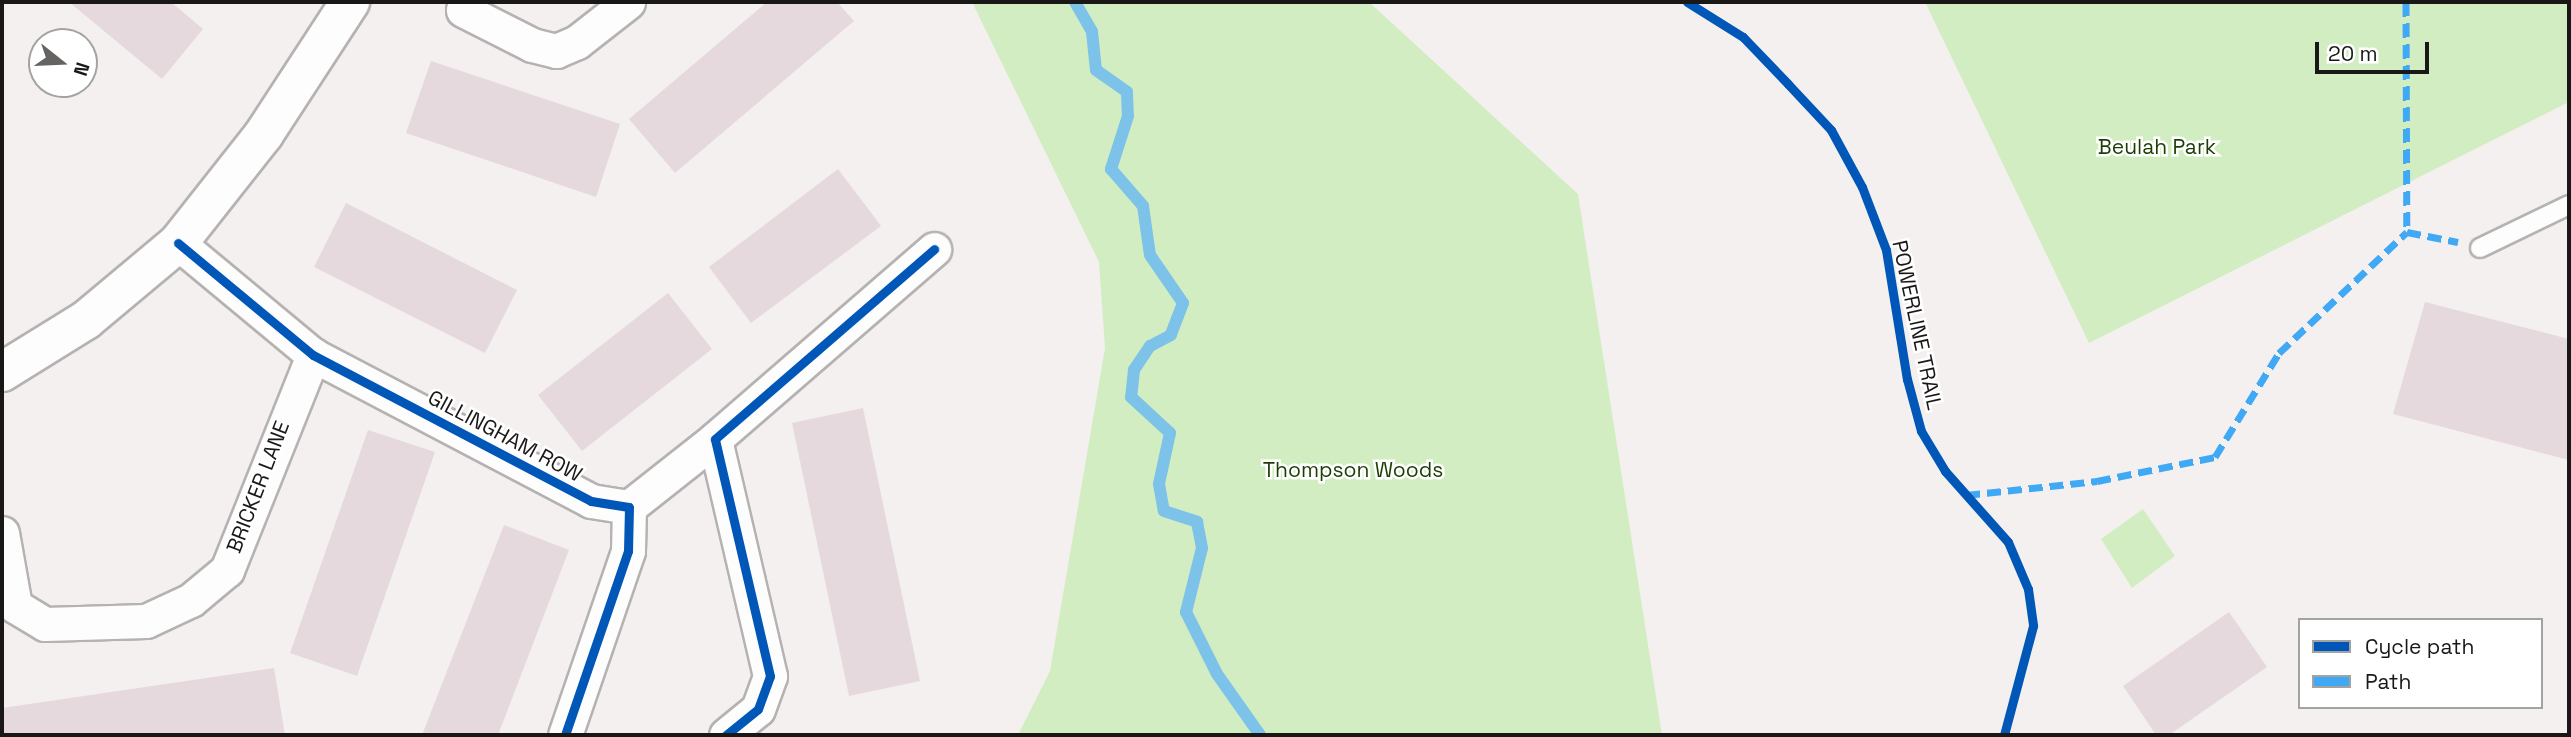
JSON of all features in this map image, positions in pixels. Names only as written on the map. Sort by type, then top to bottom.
[{"type":"street","points":[[2,372],[86,320],[178,243],[264,134],[350,2]]},
{"type":"street","points":[[468,2],[463,10],[532,45],[556,51],[577,42],[628,2]]},
{"type":"street","name":"GILLINGHAM ROW","points":[[178,243],[313,355],[591,501],[629,506]]},
{"type":"street","points":[[565,735],[628,551],[629,506],[715,439],[934,249]]},
{"type":"street","name":"BRICKER LANE","points":[[2,533],[15,606],[45,624],[146,621],[191,600],[226,570],[313,355]]},
{"type":"street","points":[[715,439],[770,676],[758,709],[726,735]]},
{"type":"lane","points":[[2480,248],[2569,205]]},
{"type":"green space","name":"Thompson Woods","points":[[972,2],[1369,2],[1578,194],[1662,735],[1018,735],[1050,671],[1105,348],[1099,262]]},
{"type":"green space","name":"Beulah Park","points":[[1925,2],[2569,2],[2569,102],[2089,343]]},
{"type":"green space","points":[[2143,509],[2175,556],[2132,588],[2101,539]]},
{"type":"building","points":[[69,2],[171,2],[203,29],[162,79]]},
{"type":"building","points":[[767,2],[837,2],[854,21],[675,173],[629,119]]},
{"type":"building","points":[[431,61],[620,124],[596,197],[406,133]]},
{"type":"building","points":[[838,169],[881,226],[751,323],[709,267]]},
{"type":"building","points":[[346,203],[517,290],[485,353],[314,267]]},
{"type":"building","points":[[668,293],[712,349],[582,451],[538,395]]},
{"type":"building","points":[[2425,302],[2569,339],[2569,460],[2393,414]]},
{"type":"building","points":[[863,408],[920,681],[849,696],[792,423]]},
{"type":"building","points":[[368,430],[435,452],[357,676],[290,653]]},
{"type":"building","points":[[504,525],[569,550],[498,735],[422,735]]},
{"type":"building","points":[[2229,612],[2267,667],[2169,735],[2156,735],[2123,686]]},
{"type":"building","points":[[274,668],[285,735],[2,735],[2,708]]},
{"type":"waterway","points":[[1075,2],[1092,32],[1096,70],[1127,92],[1128,116],[1111,169],[1143,206],[1150,255],[1183,303],[1171,335],[1150,346],[1134,370],[1131,397],[1170,433],[1159,484],[1164,511],[1197,522],[1202,548],[1186,612],[1217,674],[1260,735]]},
{"type":"marked path","points":[[2406,2],[2407,232]]},
{"type":"marked path","points":[[1966,495],[2097,481],[2215,457],[2279,353],[2407,232],[2458,242]]},
{"type":"cycle path","name":"POWERLINE TRAIL","points":[[1687,2],[1743,37],[1788,84],[1831,130],[1862,187],[1886,250],[1907,379],[1921,431],[1945,471],[2008,542],[2028,589],[2033,626],[2004,735]]},
{"type":"cycle path","points":[[178,243],[313,355],[591,501],[629,507],[628,551],[565,735]]},
{"type":"cycle path","points":[[726,735],[758,709],[770,676],[715,439],[934,249]]}]
